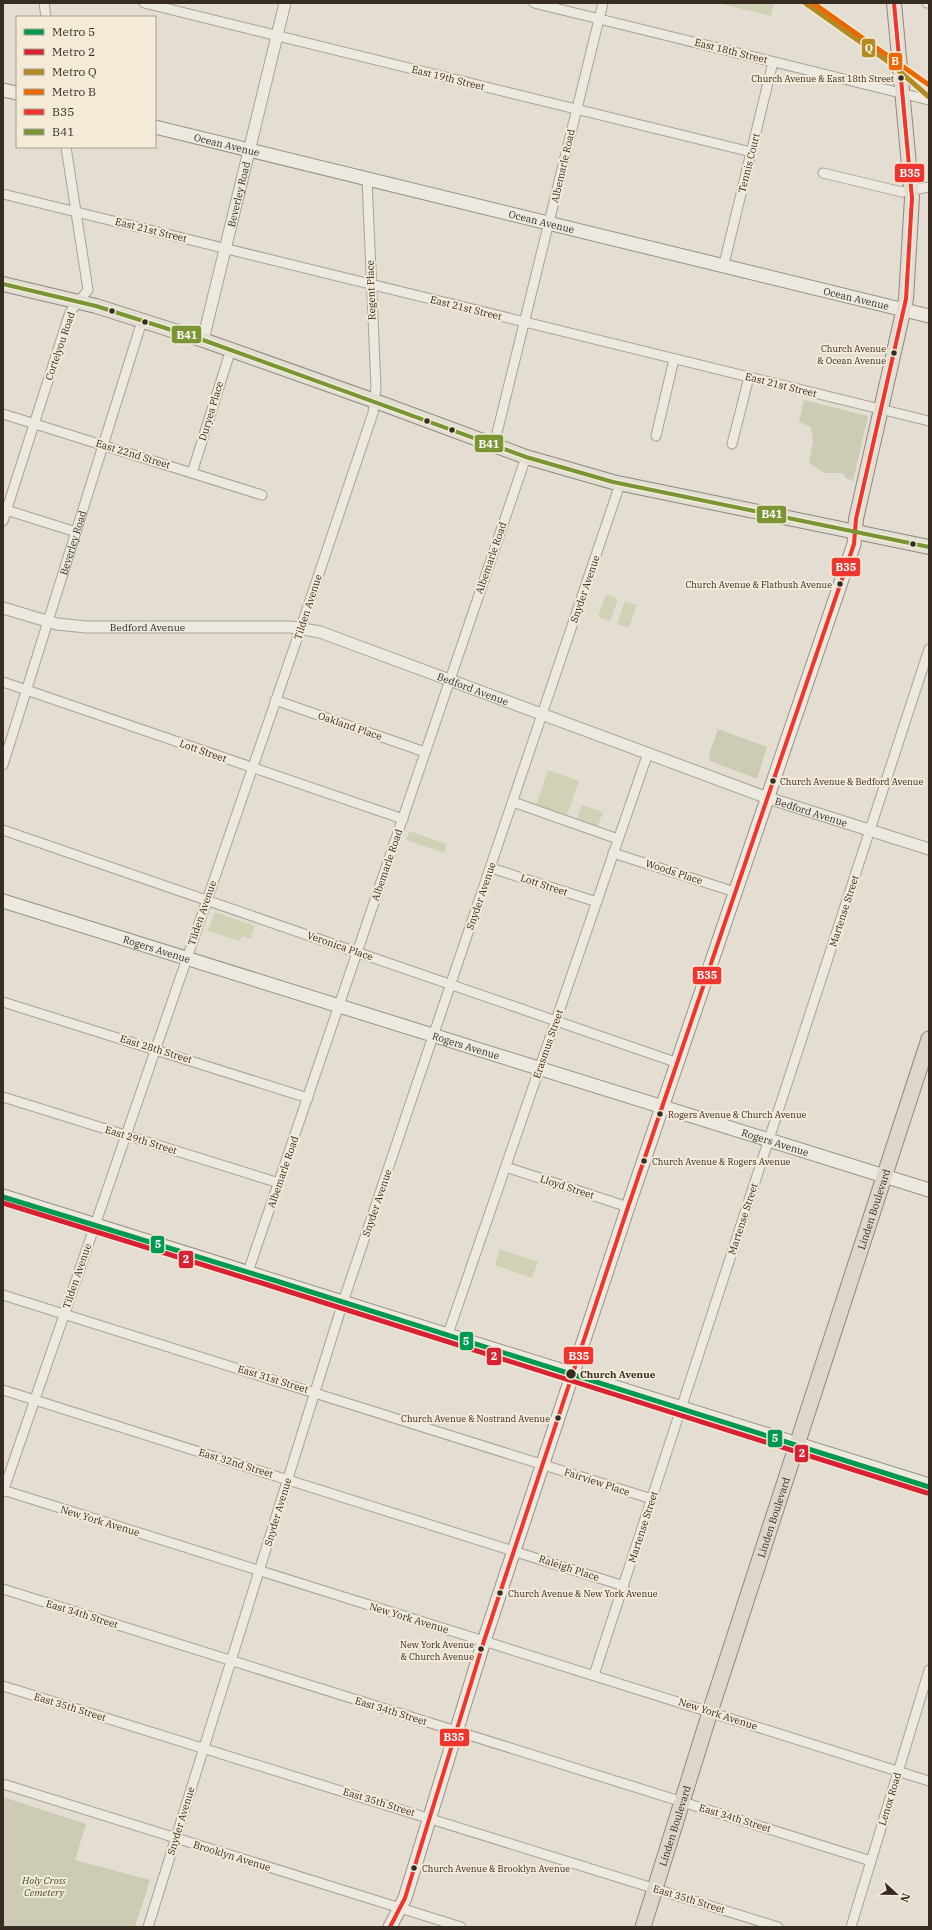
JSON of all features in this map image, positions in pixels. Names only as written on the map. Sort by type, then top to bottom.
[{"type":"highway","name":"Linden Boulevard","points":[[643,1927],[710,1712],[929,1039]]},
{"type":"main road","points":[[390,1927],[405,1898],[484,1641],[628,1207],[854,544],[856,519],[906,298],[912,198],[894,3]]},
{"type":"main road","points":[[3,90],[16,93]]},
{"type":"main road","name":"Ocean Avenue","points":[[156,127],[724,264],[929,316]]},
{"type":"main road","points":[[3,284],[78,302],[203,340],[375,401],[526,457],[620,484],[929,547]]},
{"type":"main road","name":"Rogers Avenue","points":[[3,901],[929,1190]]},
{"type":"main road","points":[[3,1196],[929,1485]]},
{"type":"street","points":[[44,3],[46,16]]},
{"type":"street","name":"East 19th Street","points":[[144,3],[751,152]]},
{"type":"street","name":"Beverley Road","points":[[203,340],[285,3]]},
{"type":"street","name":"East 18th Street","points":[[534,3],[929,100]]},
{"type":"street","name":"Albemarle Road","points":[[494,445],[603,3]]},
{"type":"street","name":"Tennis Court","points":[[724,264],[773,62]]},
{"type":"street","name":"Cortelyou Road","points":[[3,522],[5,510],[70,312],[88,290],[66,148]]},
{"type":"street","points":[[823,173],[902,192],[929,187]]},
{"type":"street","name":"Regent Place","points":[[367,179],[370,284],[376,387],[375,401]]},
{"type":"street","name":"East 21st Street","points":[[3,194],[929,421]]},
{"type":"street","name":"Beverley Road","points":[[3,765],[142,321]]},
{"type":"street","name":"Duryea Place","points":[[192,473],[230,349]]},
{"type":"street","points":[[656,436],[674,359]]},
{"type":"street","points":[[732,444],[749,378]]},
{"type":"street","name":"Tilden Avenue","points":[[3,1491],[300,628],[373,413],[375,401]]},
{"type":"street","name":"East 22nd Street","points":[[3,414],[262,495]]},
{"type":"street","name":"Albemarle Road","points":[[248,1272],[526,457]]},
{"type":"street","name":"Snyder Avenue","points":[[148,1927],[343,1302],[620,484]]},
{"type":"street","points":[[5,510],[76,532]]},
{"type":"street","name":"Bedford Avenue","points":[[3,608],[48,622],[86,627],[300,628],[340,638],[768,798],[929,849]]},
{"type":"street","name":"Martense Street","points":[[594,1675],[929,650]]},
{"type":"street","name":"Lott Street","points":[[3,682],[403,819]]},
{"type":"street","name":"Oakland Place","points":[[275,700],[426,752]]},
{"type":"street","name":"Erasmus Street","points":[[448,1334],[648,753]]},
{"type":"street","points":[[513,802],[618,839]]},
{"type":"street","name":"Veronica Place","points":[[3,830],[678,1063]]},
{"type":"street","name":"Woods Place","points":[[614,853],[735,892]]},
{"type":"street","name":"Lott Street","points":[[490,868],[597,902]]},
{"type":"street","name":"East 28th Street","points":[[3,1002],[308,1098]]},
{"type":"street","name":"East 29th Street","points":[[3,1097],[279,1183]]},
{"type":"street","name":"Lloyd Street","points":[[506,1167],[628,1207]]},
{"type":"street","name":"East 31st Street","points":[[3,1295],[543,1464]]},
{"type":"street","name":"East 32nd Street","points":[[3,1390],[514,1551]]},
{"type":"street","name":"Fairview Place","points":[[543,1464],[652,1500]]},
{"type":"street","name":"New York Avenue","points":[[3,1491],[929,1781]]},
{"type":"street","name":"Raleigh Place","points":[[514,1551],[624,1586]]},
{"type":"street","name":"East 34th Street","points":[[3,1589],[871,1861]]},
{"type":"street","name":"Lenox Road","points":[[851,1927],[929,1670]]},
{"type":"street","name":"East 35th Street","points":[[3,1686],[778,1927]]},
{"type":"street","name":"Brooklyn Avenue","points":[[3,1784],[461,1927]]},
{"type":"green space","points":[[717,3],[774,3],[771,16]]},
{"type":"green space","points":[[804,400],[868,416],[853,481],[846,478],[843,473],[824,473],[809,463],[813,441],[811,427],[799,422]]},
{"type":"green space","points":[[606,594],[618,599],[610,621],[598,617]]},
{"type":"green space","points":[[625,601],[637,605],[629,628],[617,624]]},
{"type":"green space","points":[[718,729],[767,747],[757,779],[710,761],[709,755]]},
{"type":"green space","points":[[548,770],[579,781],[567,815],[536,805]]},
{"type":"green space","points":[[582,805],[603,812],[597,828],[576,820]]},
{"type":"green space","points":[[409,831],[447,844],[444,853],[406,840]]},
{"type":"green space","points":[[215,912],[255,926],[250,939],[242,936],[240,941],[208,931]]},
{"type":"green space","points":[[500,1249],[538,1262],[532,1278],[495,1265]]},
{"type":"green space","name":"Holy Cross Cemetery","points":[[3,1797],[86,1824],[75,1860],[150,1880],[135,1927],[3,1927]]},
{"type":"metro line","name":"Q","points":[[805,3],[890,63],[929,97]]},
{"type":"metro line","name":"B","points":[[813,3],[929,85]]},
{"type":"metro line","name":"5","points":[[3,1197],[270,1279],[929,1487]]},
{"type":"metro line","name":"2","points":[[3,1203],[927,1493]]},
{"type":"transit line","name":"B35","points":[[390,1927],[405,1898],[484,1641],[628,1207],[854,544],[856,519],[906,299],[912,198],[894,3]]},
{"type":"transit line","name":"B41","points":[[3,284],[96,306],[203,340],[526,457],[613,482],[929,547]]},
{"type":"place","name":"Church Avenue & East 18th Street","points":[[901,78]]},
{"type":"place","name":"Church Avenue & Ocean Avenue","points":[[894,353]]},
{"type":"place","name":"Church Avenue & Flatbush Avenue","points":[[840,584]]},
{"type":"place","name":"Church Avenue & Bedford Avenue","points":[[773,781]]},
{"type":"place","name":"Rogers Avenue & Church Avenue","points":[[660,1114]]},
{"type":"place","name":"Church Avenue & Rogers Avenue","points":[[644,1161]]},
{"type":"place","name":"Church Avenue","points":[[571,1374]]},
{"type":"place","name":"Church Avenue & Nostrand Avenue","points":[[558,1418]]},
{"type":"place","name":"Church Avenue & New York Avenue","points":[[500,1593]]},
{"type":"place","name":"New York Avenue & Church Avenue","points":[[481,1649]]},
{"type":"place","name":"Church Avenue & Brooklyn Avenue","points":[[414,1868]]}]
